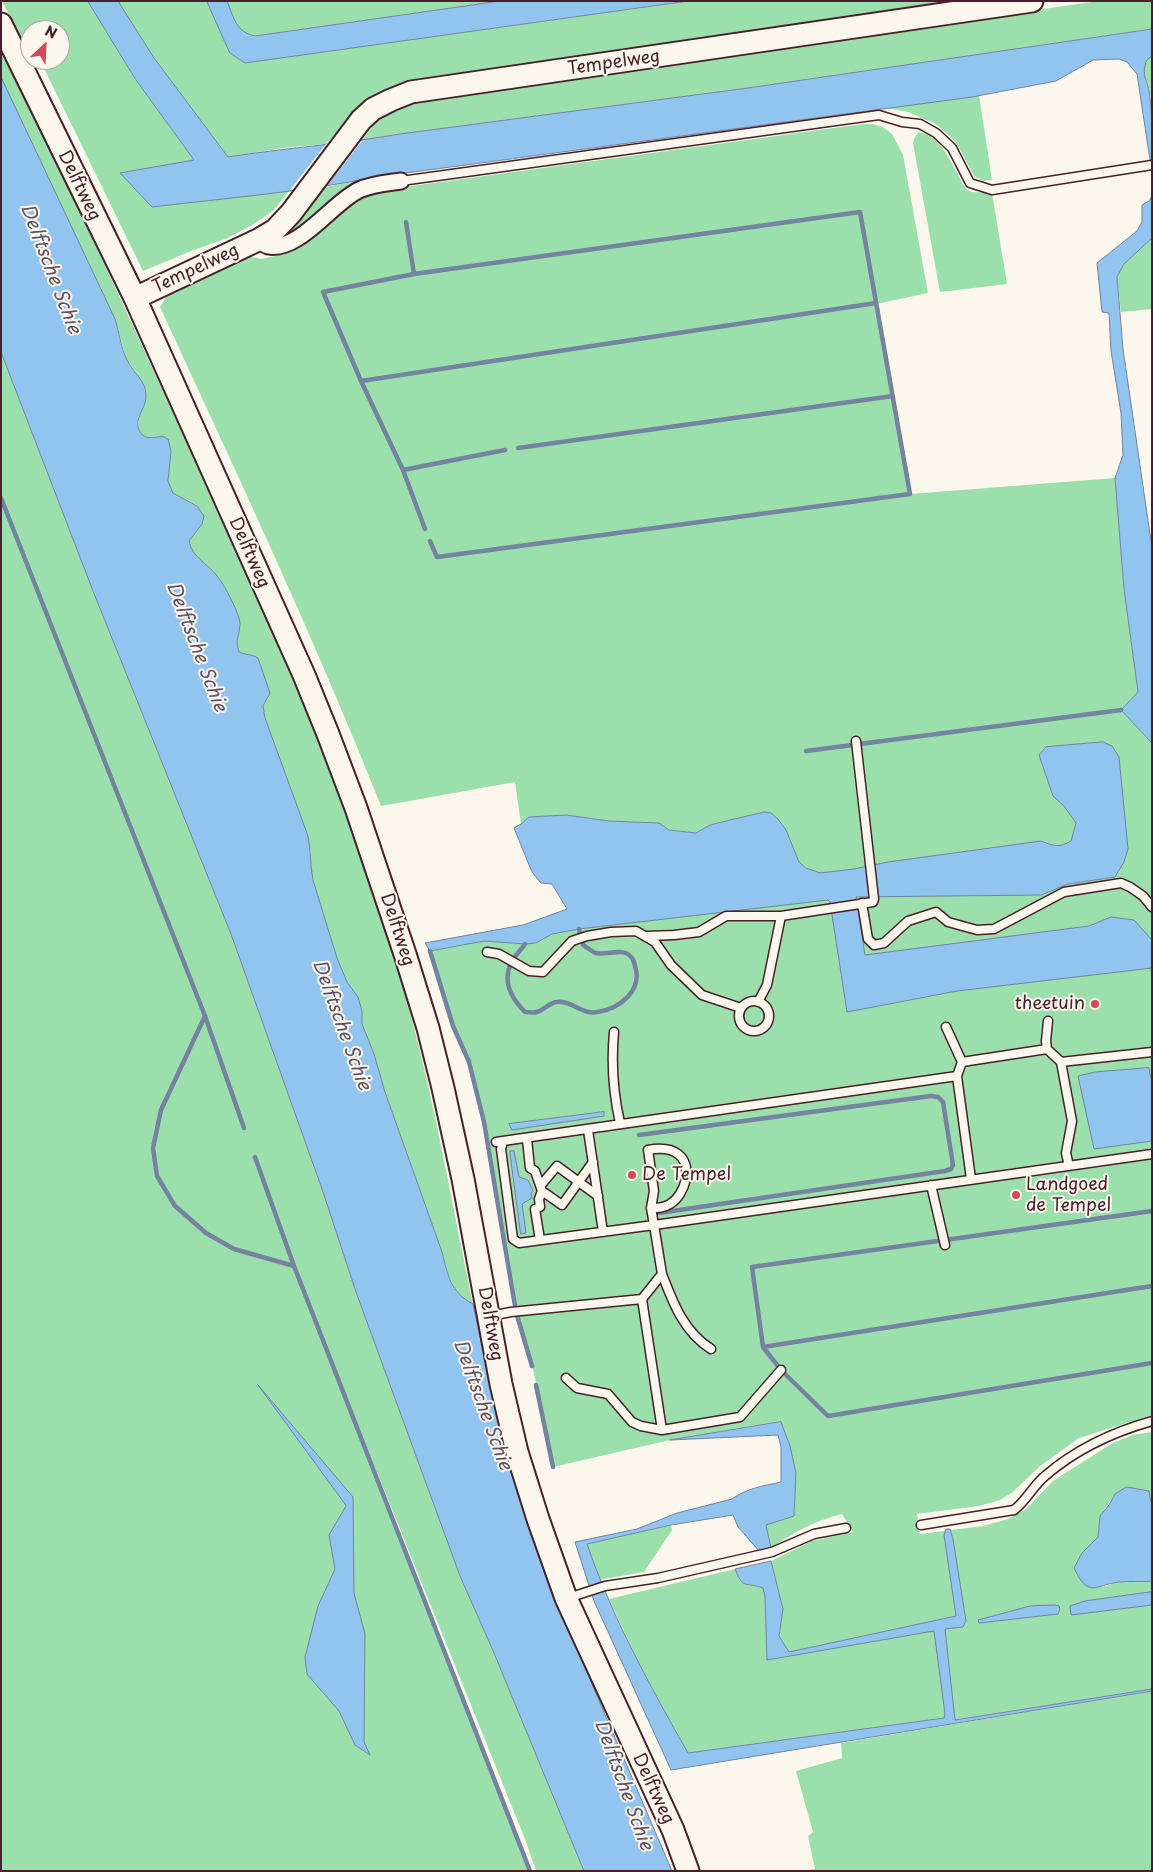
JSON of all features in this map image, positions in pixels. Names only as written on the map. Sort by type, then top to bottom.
[{"type":"street","name":"Tempelweg","points":[[134,298],[258,240],[275,230],[308,191],[361,120],[373,109],[411,92],[1032,1]]},
{"type":"street","name":"Delftweg","points":[[1,24],[134,298],[311,691],[356,808],[410,970],[443,1088],[463,1179],[501,1384],[517,1452],[538,1519],[575,1595],[688,1871]]},
{"type":"street","name":"Tempelweg","points":[[258,240],[268,246],[285,244],[316,226],[338,204],[358,190],[378,184],[401,181]]},
{"type":"lane","name":"Tempelweg","points":[[401,181],[879,116],[920,124],[936,132],[952,148],[970,183],[992,190],[1150,165]]},
{"type":"lane","points":[[647,936],[674,936],[699,932],[726,916],[781,916],[873,902],[856,741]]},
{"type":"lane","points":[[860,903],[868,940],[874,945],[884,943],[908,921],[936,912],[948,922],[977,930],[994,929],[1064,892],[1121,883],[1143,896],[1152,907]]},
{"type":"lane","points":[[758,1002],[768,985],[781,916]]},
{"type":"lane","points":[[487,952],[508,958],[529,971],[543,972],[572,942],[587,936],[611,932],[636,931],[655,942],[671,965],[702,996],[741,1008]]},
{"type":"lane","points":[[754,1000],[758,1002],[769,1014],[769,1020],[765,1028],[758,1032],[748,1031],[740,1020],[741,1008],[746,1003],[754,1000]]},
{"type":"lane","points":[[1048,1021],[1047,1049],[1061,1062],[1072,1121],[1066,1153],[1069,1166]]},
{"type":"lane","points":[[946,1027],[962,1062],[957,1076],[971,1179]]},
{"type":"lane","points":[[614,1032],[612,1054],[614,1095],[620,1123]]},
{"type":"lane","points":[[962,1062],[1047,1049]]},
{"type":"lane","points":[[1061,1062],[1152,1052]]},
{"type":"lane","points":[[957,1076],[620,1123],[588,1130],[500,1142],[513,1239],[519,1243],[603,1232],[1152,1154]]},
{"type":"lane","points":[[588,1130],[603,1232]]},
{"type":"lane","points":[[527,1139],[530,1168],[536,1171],[541,1188],[540,1206],[535,1210],[540,1240]]},
{"type":"lane","points":[[651,1208],[664,1207],[671,1204],[682,1191],[685,1182],[686,1168],[683,1160],[678,1154],[670,1150],[662,1148],[648,1150],[654,1191],[651,1208],[662,1274],[673,1302],[687,1329],[698,1341],[711,1349]]},
{"type":"lane","points":[[541,1188],[562,1205],[593,1162]]},
{"type":"lane","points":[[541,1188],[557,1166],[598,1196]]},
{"type":"lane","points":[[932,1185],[945,1245]]},
{"type":"lane","points":[[488,1316],[642,1299],[662,1274]]},
{"type":"lane","points":[[642,1299],[662,1430]]},
{"type":"lane","points":[[566,1378],[577,1388],[608,1394],[632,1422],[641,1426],[662,1430],[740,1417],[781,1370]]},
{"type":"lane","points":[[921,1526],[1014,1510],[1020,1506],[1046,1475],[1076,1453],[1106,1437],[1152,1421]]},
{"type":"lane","points":[[575,1595],[605,1586],[658,1578],[772,1552],[814,1534],[846,1528]]},
{"type":"green space","points":[[2,1],[500,1],[255,36],[240,30],[245,63],[688,1],[968,1],[380,94],[364,103],[326,144],[283,148],[228,157],[136,32],[109,35],[136,80],[194,160],[152,207],[290,190],[274,210],[251,226],[225,239],[143,271],[45,70],[70,70],[70,20],[20,20],[20,37]]},
{"type":"green space","points":[[1098,1],[1152,1],[1152,29],[748,88],[400,134],[362,141],[375,123],[387,112],[423,100]]},
{"type":"green space","points":[[1,43],[275,635],[308,710],[338,786],[375,893],[410,1012],[436,1121],[473,1304],[460,1297],[448,1274],[442,1252],[385,1092],[374,1054],[362,1024],[362,1011],[358,997],[347,982],[337,958],[310,868],[311,853],[265,718],[263,706],[270,692],[253,655],[239,652],[236,642],[240,623],[218,577],[198,559],[190,548],[189,541],[202,524],[197,505],[173,493],[168,481],[171,451],[162,436],[144,436],[140,433],[140,414],[146,399],[136,372],[127,361],[115,319],[6,90],[1,77]]},
{"type":"green space","points":[[1152,56],[1152,103],[1144,68],[1147,60]]},
{"type":"green space","points":[[979,95],[992,180],[983,181],[974,176],[956,142],[936,124],[908,112],[887,108]]},
{"type":"green space","points":[[863,124],[883,127],[892,134],[903,155],[928,293],[876,304],[910,494],[1115,478],[1124,589],[1138,692],[1121,710],[1152,743],[1152,1415],[1079,1438],[1040,1466],[1013,1492],[1000,1500],[979,1506],[917,1514],[920,1534],[983,1526],[1008,1519],[1026,1509],[1053,1481],[1111,1444],[1132,1435],[1152,1432],[1152,1507],[1115,1494],[1100,1516],[1098,1537],[1082,1553],[1102,1587],[1118,1582],[1152,1581],[1152,1689],[955,1720],[945,1714],[944,1718],[688,1753],[651,1689],[609,1599],[735,1569],[743,1583],[763,1588],[765,1595],[768,1660],[789,1652],[779,1636],[783,1609],[771,1561],[812,1541],[853,1532],[842,1514],[805,1528],[771,1548],[766,1525],[794,1516],[796,1472],[781,1422],[670,1440],[553,1467],[534,1373],[516,1312],[484,1122],[469,1062],[453,1026],[430,951],[484,941],[536,943],[552,934],[814,871],[807,868],[795,857],[783,826],[778,819],[772,814],[763,812],[710,825],[696,833],[669,830],[659,823],[609,821],[566,815],[529,817],[521,824],[515,782],[381,806],[302,617],[160,307],[169,292],[248,256],[261,259],[275,256],[299,245],[360,196],[382,190]]},
{"type":"green space","points":[[918,132],[927,134],[941,146],[966,189],[972,192],[992,193],[1007,284],[940,292],[913,143]]},
{"type":"green space","points":[[376,177],[336,195],[309,222],[279,238],[326,187]]},
{"type":"green space","points":[[1152,238],[1152,309],[1121,312],[1117,277],[1124,264]]},
{"type":"green space","points":[[1,352],[93,591],[231,934],[322,1189],[356,1292],[460,1576],[494,1653],[584,1871],[536,1871],[525,1839],[318,1326],[530,1871],[1,1871]]},
{"type":"green space","points":[[671,1525],[672,1530],[644,1572],[599,1580],[587,1544]]},
{"type":"green space","points":[[1152,1691],[1152,1871],[802,1871],[815,1869],[808,1836],[813,1832],[796,1771],[842,1758],[841,1743]]},
{"type":"water","points":[[88,1],[118,1],[154,58],[228,157],[748,88],[1152,29],[1152,56],[1147,60],[1144,68],[1151,105],[1152,160],[1150,160],[1137,74],[1127,62],[1119,59],[1093,60],[1056,81],[972,97],[376,177],[292,191],[152,207],[120,173],[194,160],[136,80]]},
{"type":"water","points":[[207,1],[227,1],[240,28],[255,36],[500,1],[688,1],[245,63],[230,53]]},
{"type":"water","name":"Delftsche Schie","points":[[1,77],[115,319],[127,360],[146,391],[144,405],[138,421],[139,430],[146,437],[162,436],[168,439],[171,451],[168,481],[173,493],[197,506],[204,516],[202,524],[189,541],[193,552],[220,580],[235,608],[240,621],[237,641],[239,652],[258,658],[270,693],[263,706],[265,718],[308,836],[313,880],[337,958],[347,982],[358,997],[362,1011],[362,1024],[442,1252],[448,1275],[459,1294],[473,1304],[501,1432],[539,1553],[562,1614],[672,1871],[584,1871],[494,1653],[460,1576],[356,1292],[322,1189],[231,934],[93,591],[1,352]]},
{"type":"water","points":[[1152,196],[1152,238],[1124,264],[1117,277],[1123,349],[1152,548],[1152,743],[1121,710],[1138,692],[1124,589],[1115,478],[1123,455],[1121,413],[1111,351],[1109,313],[1102,312],[1097,263],[1137,231],[1142,222],[1142,205],[1149,201]]},
{"type":"water","points":[[1103,742],[1112,746],[1119,757],[1128,849],[1124,862],[1115,877],[1068,884],[1041,895],[856,897],[865,955],[1089,926],[1111,917],[1134,920],[1152,940],[1152,968],[957,991],[847,1012],[830,902],[828,900],[579,929],[552,934],[536,943],[484,941],[430,951],[425,943],[523,925],[567,909],[552,884],[541,883],[532,872],[514,828],[529,817],[566,815],[609,821],[659,823],[669,830],[696,833],[710,825],[764,812],[771,813],[786,830],[799,862],[806,868],[820,873],[1041,841],[1060,845],[1071,841],[1076,823],[1064,806],[1053,796],[1039,755],[1046,747]]},
{"type":"water","points":[[1149,1068],[1152,1084],[1152,1141],[1094,1149],[1078,1076],[1095,1072]]},
{"type":"water","points":[[604,1112],[604,1116],[512,1130],[509,1124]]},
{"type":"water","points":[[510,1151],[514,1151],[519,1177],[528,1180],[533,1191],[531,1194],[532,1198],[522,1204],[526,1233],[521,1234]]},
{"type":"water","points":[[258,1385],[353,1497],[354,1593],[365,1634],[364,1742],[370,1755],[355,1745],[339,1711],[307,1674],[305,1657],[318,1606],[335,1569],[329,1535],[346,1506]]},
{"type":"water","points":[[781,1422],[790,1446],[796,1473],[794,1516],[766,1525],[771,1548],[759,1551],[738,1527],[733,1515],[671,1525],[587,1544],[620,1625],[688,1753],[944,1718],[934,1631],[767,1660],[765,1596],[763,1588],[743,1583],[735,1569],[771,1561],[783,1609],[779,1636],[789,1652],[956,1616],[944,1535],[946,1529],[950,1529],[953,1539],[966,1621],[963,1627],[945,1629],[955,1720],[1152,1689],[1152,1691],[671,1770],[594,1601],[575,1542],[637,1529],[677,1513],[732,1499],[749,1490],[781,1482],[781,1447],[778,1435],[670,1440]]},
{"type":"water","points":[[1127,1487],[1149,1491],[1152,1507],[1152,1581],[1119,1582],[1093,1588],[1088,1587],[1079,1578],[1074,1568],[1082,1553],[1098,1537],[1100,1516],[1115,1494]]},
{"type":"water","points":[[1152,1592],[1152,1605],[1071,1615],[1070,1606],[1085,1601]]},
{"type":"water","points":[[1030,1606],[1059,1606],[1060,1609],[1058,1614],[979,1623],[978,1620]]},
{"type":"pier","points":[[362,141],[326,187],[290,190],[326,144]]},
{"type":"waterway","points":[[361,381],[323,292],[414,274],[860,212],[910,494],[437,557],[430,541]]},
{"type":"waterway","points":[[406,222],[414,274]]},
{"type":"waterway","points":[[425,529],[403,470],[361,381],[876,303]]},
{"type":"waterway","points":[[518,448],[893,396]]},
{"type":"waterway","points":[[403,470],[505,450]]},
{"type":"waterway","points":[[1,498],[205,1016],[244,1128]]},
{"type":"waterway","points":[[806,751],[1121,710]]},
{"type":"waterway","points":[[525,944],[512,960],[508,970],[508,983],[512,996],[525,1012],[537,1012],[557,1002],[567,1003],[581,1010],[592,1012],[614,1007],[628,997],[633,990],[637,975],[634,962],[628,954],[620,952],[601,954],[593,952],[583,945],[579,929]]},
{"type":"waterway","points":[[430,951],[453,1026],[469,1062],[484,1122],[516,1312],[532,1366]]},
{"type":"waterway","points":[[205,1016],[161,1110],[153,1148],[157,1176],[175,1206],[206,1233],[234,1249],[294,1266]]},
{"type":"waterway","points":[[639,1135],[931,1096],[938,1097],[943,1102],[953,1165],[951,1169],[659,1213]]},
{"type":"waterway","points":[[255,1157],[294,1266],[530,1871]]},
{"type":"waterway","points":[[1152,1211],[752,1267],[763,1347],[781,1370],[828,1416],[1152,1363]]},
{"type":"waterway","points":[[763,1347],[1152,1286]]},
{"type":"waterway","points":[[536,1385],[553,1467]]},
{"type":"place","name":"theetuin","points":[[1095,1004]]},
{"type":"place","name":"De Tempel","points":[[632,1175]]},
{"type":"place","name":"Landgoed de Tempel","points":[[1016,1195]]}]
